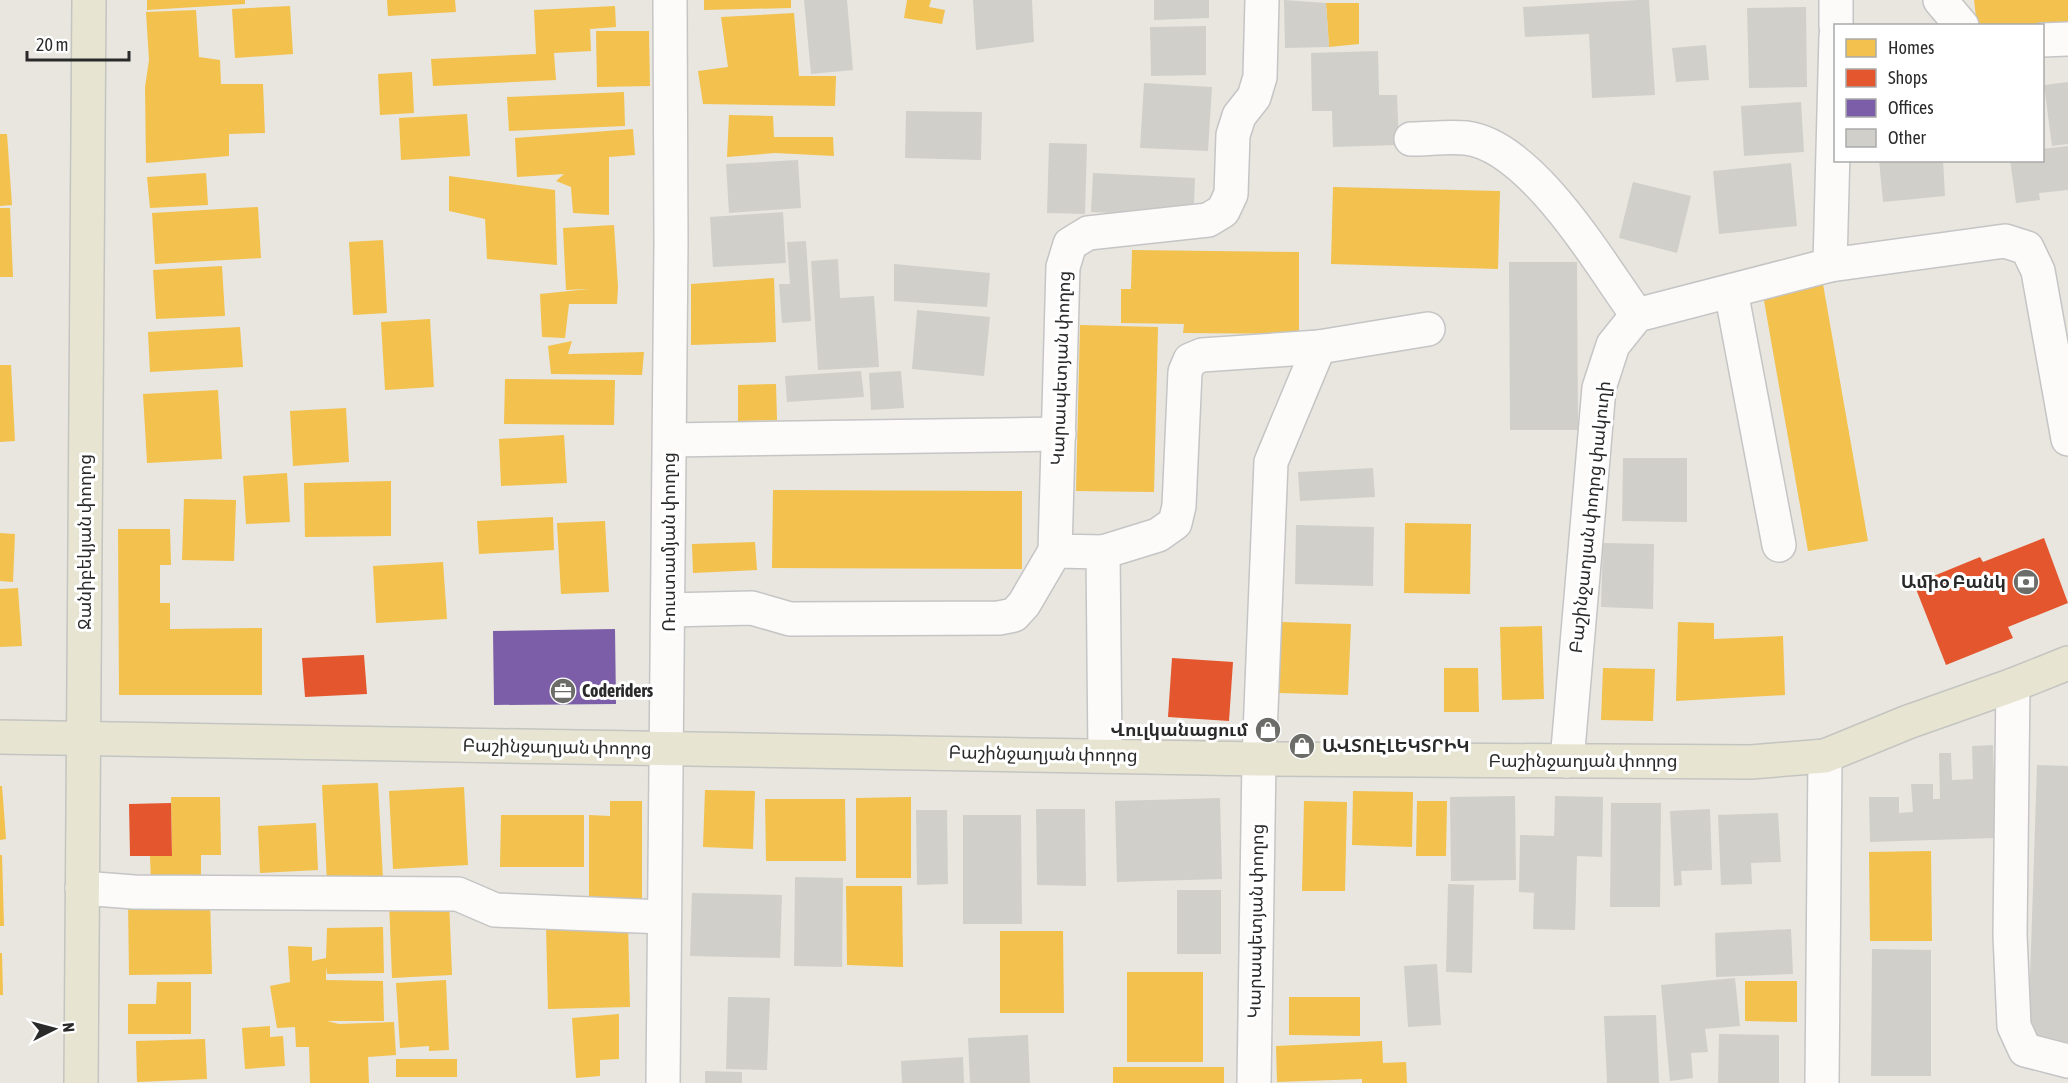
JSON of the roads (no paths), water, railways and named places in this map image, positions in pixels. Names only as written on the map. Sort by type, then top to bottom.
[{"type":"main road","name":"Ջանիբեկյան փողոց","points":[[81,1083],[89,0]]},
{"type":"main road","name":"Բաշինջաղյան փողոց","points":[[0,737],[1259,759],[1752,762],[1825,756],[1908,722],[2068,663]]},
{"type":"street","name":"Ռուստամյան փողոց","points":[[663,1083],[663,917],[670,440],[670,0]]},
{"type":"street","name":"Կարապետյան փողոց","points":[[1056,551],[1063,267],[1070,244],[1088,233],[1208,220],[1223,211],[1231,194],[1233,135],[1239,116],[1254,97],[1260,77],[1263,0]]},
{"type":"street","points":[[1836,0],[1836,24]]},
{"type":"street","points":[[1940,0],[1960,24]]},
{"type":"street","points":[[2044,40],[2068,39]]},
{"type":"street","points":[[1830,266],[1834,113]]},
{"type":"street","points":[[1411,139],[1467,138],[1500,149],[1526,170],[1561,207],[1636,315],[1830,266],[2005,242],[2027,248],[2038,271],[2068,439]]},
{"type":"street","points":[[1731,291],[1779,545]]},
{"type":"street","name":"Բաշինջաղյան փողոց փակուղի","points":[[1567,761],[1599,387],[1613,345],[1636,315]]},
{"type":"street","points":[[668,610],[752,608],[790,619],[999,618],[1014,615],[1024,604],[1056,551],[1103,552],[1158,535],[1175,523],[1179,506],[1185,372],[1190,360],[1202,355],[1319,346],[1428,328]]},
{"type":"street","name":"Կարապետյան փողոց","points":[[1254,1083],[1259,759],[1271,462],[1319,346]]},
{"type":"street","points":[[670,440],[1059,434]]},
{"type":"street","points":[[1103,552],[1105,755]]},
{"type":"street","points":[[2013,685],[2010,935],[2014,1026],[2025,1050],[2068,1061]]},
{"type":"street","points":[[1822,1083],[1825,756]]},
{"type":"street","points":[[82,888],[134,892],[458,894],[495,910],[663,917]]},
{"type":"place","name":"Ամիօ Բանկ","points":[[2026,582]]},
{"type":"place","name":"Coderiders","points":[[563,691]]},
{"type":"place","name":"Վուլկանացում","points":[[1268,730]]},
{"type":"place","name":"ԱՎՏՈԷԼԵԿՏՐԻԿ","points":[[1302,746]]}]
